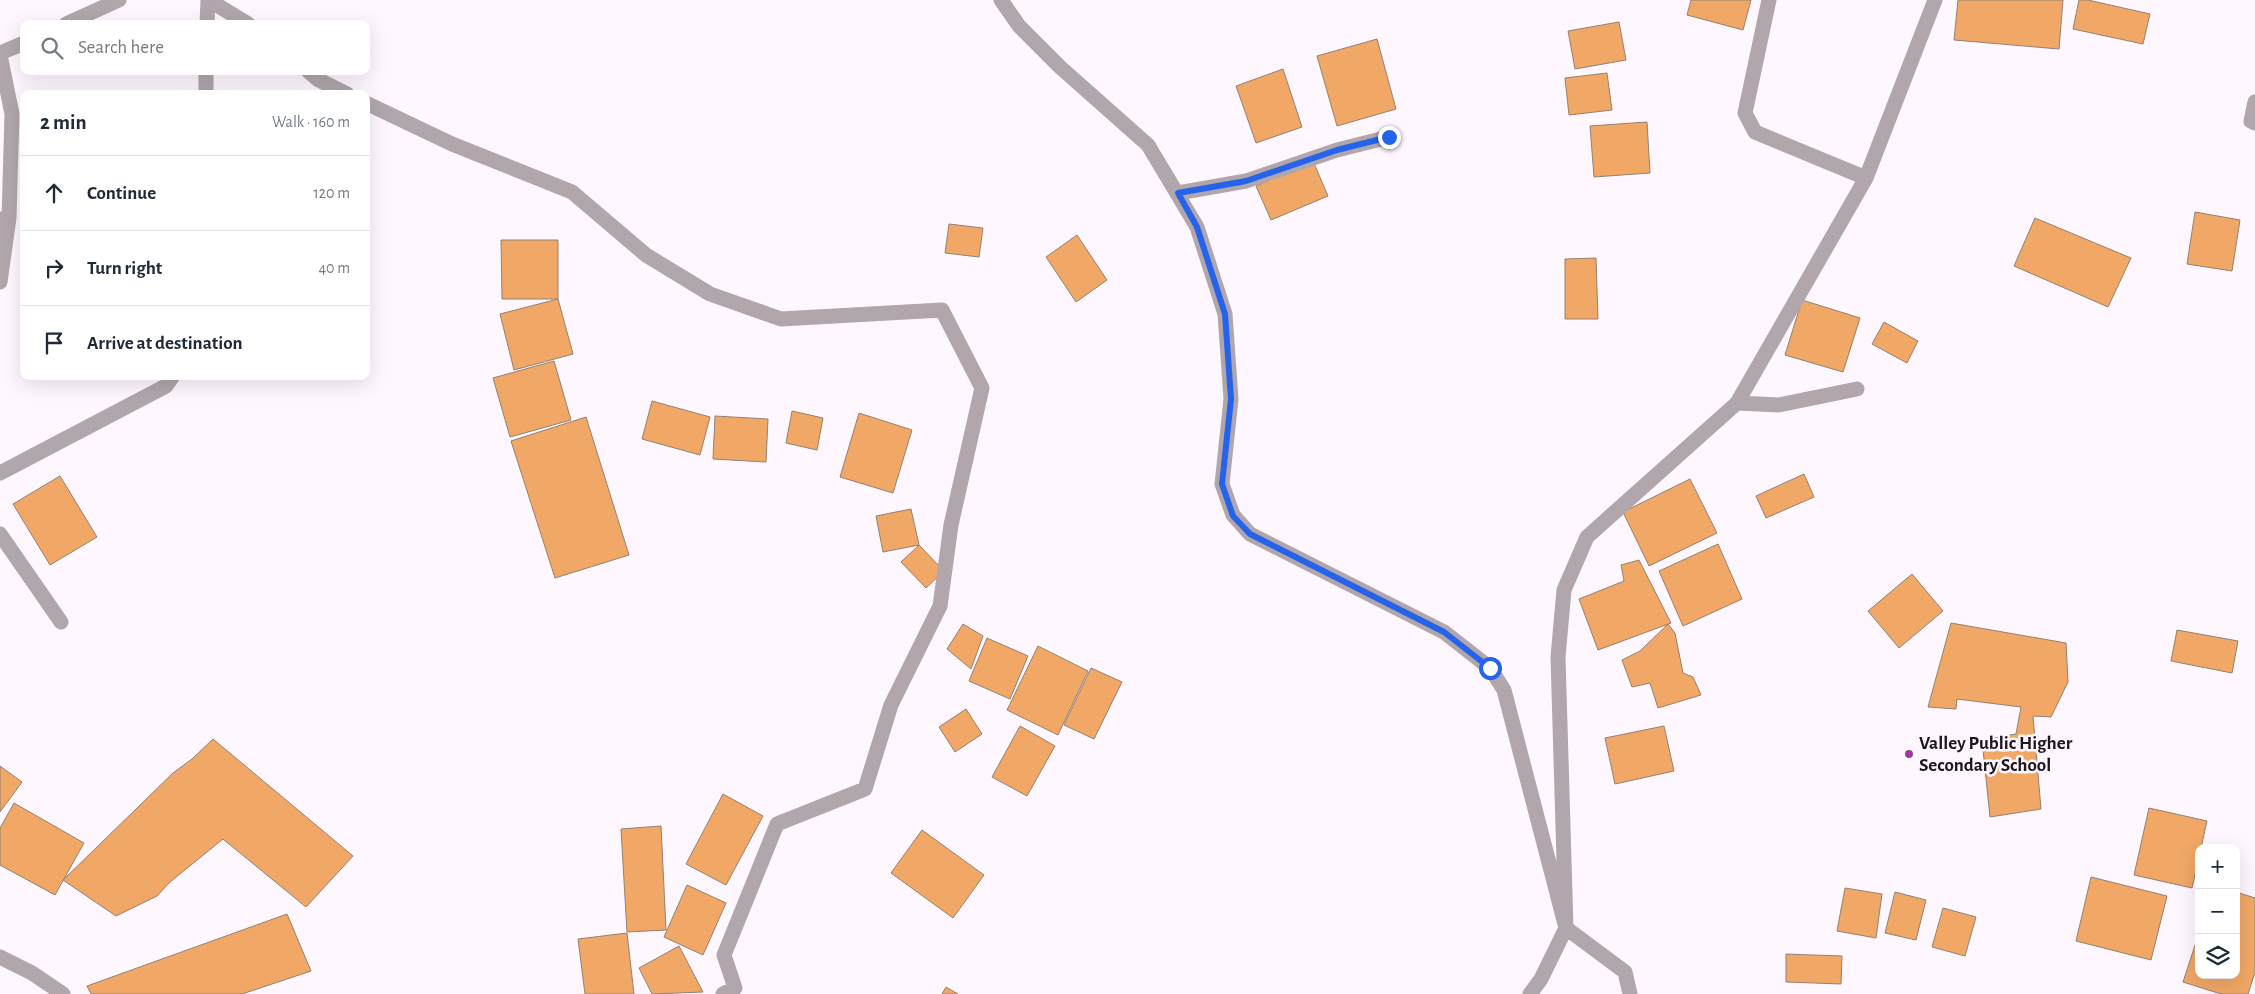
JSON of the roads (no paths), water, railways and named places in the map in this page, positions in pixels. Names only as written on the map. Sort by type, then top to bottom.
[{"type":"street","points":[[75,20],[119,0]]},
{"type":"street","points":[[207,20],[208,0],[241,20]]},
{"type":"street","points":[[1001,0],[1019,26],[1033,40],[1148,145],[1197,227],[1225,314],[1231,399],[1222,484],[1233,516],[1250,534],[1444,632],[1490,668],[1504,690],[1566,928],[1625,972],[1630,994]]},
{"type":"street","points":[[1768,0],[1745,113],[1755,132],[1866,178]]},
{"type":"street","points":[[1530,994],[1541,979],[1566,928],[1558,657],[1564,590],[1587,537],[1737,403],[1866,178],[1935,0]]},
{"type":"street","points":[[0,282],[12,114],[0,54],[20,45]]},
{"type":"street","points":[[206,75],[206,90]]},
{"type":"street","points":[[312,75],[339,90]]},
{"type":"street","points":[[2255,102],[2251,121],[2255,123]]},
{"type":"street","points":[[370,105],[452,144],[572,192],[646,255],[710,294],[781,320],[942,310],[982,388],[951,525],[940,606],[891,705],[865,789],[777,824],[724,954],[735,988],[723,994]]},
{"type":"street","points":[[1178,193],[1246,181],[1337,150],[1389,137]]},
{"type":"street","points":[[0,473],[166,386],[170,380]]},
{"type":"street","points":[[1737,403],[1779,405],[1857,389]]},
{"type":"street","points":[[0,534],[61,622]]},
{"type":"street","points":[[0,957],[32,973],[63,994]]},
{"type":"place","name":"Valley Public Higher Secondary School","points":[[1909,754]]}]
